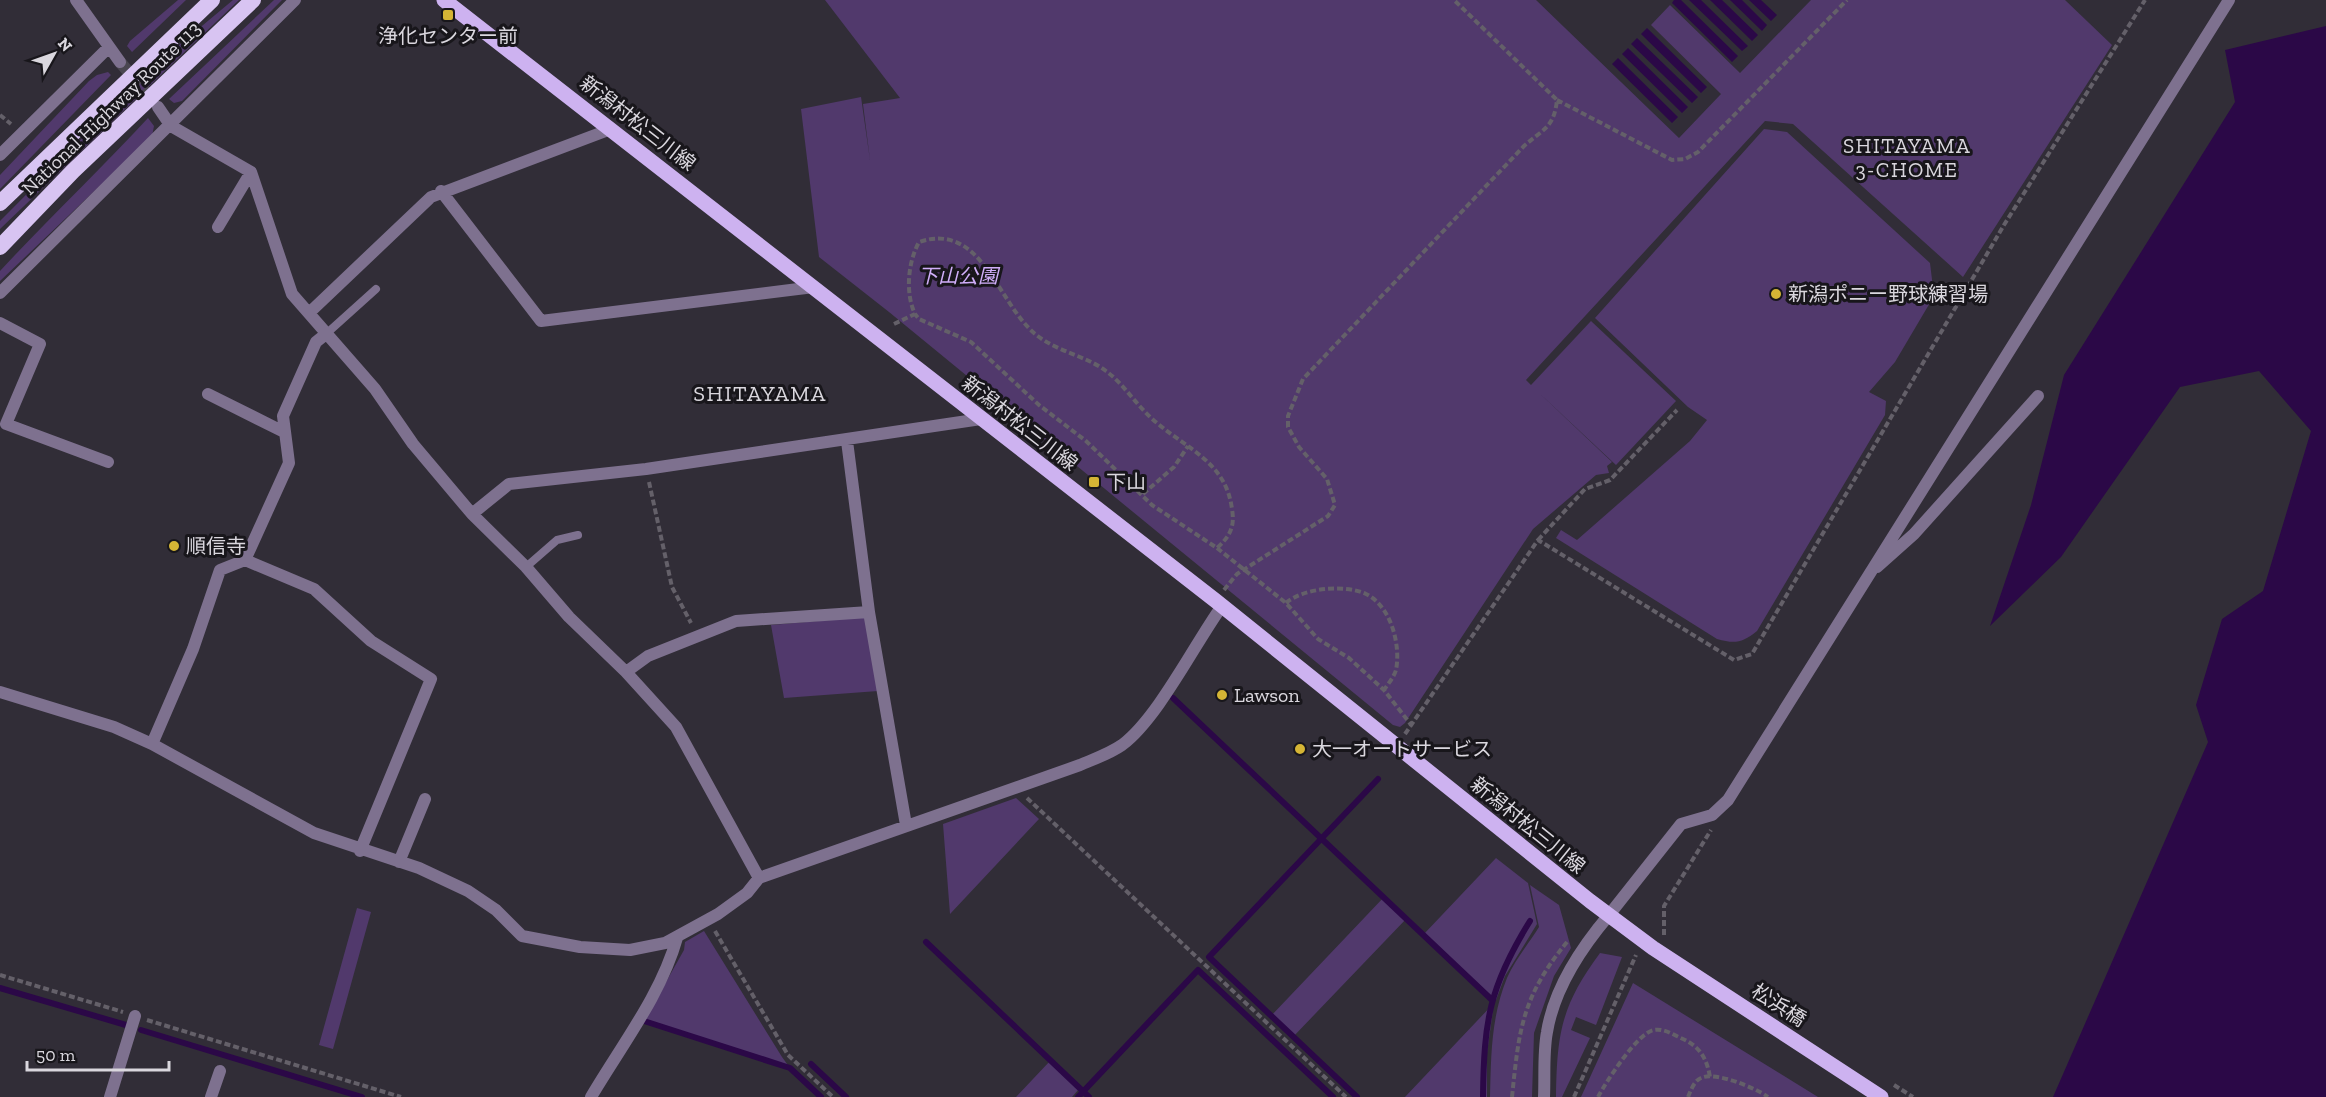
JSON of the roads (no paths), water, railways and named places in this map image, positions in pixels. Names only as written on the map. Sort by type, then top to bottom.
[{"type":"highway","name":"National Highway Route 113","points":[[0,203],[212,0]]},
{"type":"highway","name":"National Highway Route 113","points":[[0,247],[73,171],[253,0]]},
{"type":"main road","name":"新潟村松三川線","points":[[444,0],[1219,604],[1609,915],[1646,950]]},
{"type":"main road","name":"松浜橋","points":[[1646,950],[1881,1097]]},
{"type":"street","points":[[76,0],[120,62]]},
{"type":"street","points":[[0,293],[171,126],[295,0]]},
{"type":"street","points":[[1544,1097],[1547,1032],[1577,957],[1681,824],[1712,815],[1728,800],[2229,0]]},
{"type":"street","points":[[0,155],[109,47]]},
{"type":"street","points":[[158,106],[171,126],[251,172],[292,294],[375,389],[413,444],[472,514],[526,567],[569,617],[626,672],[676,727],[759,878]]},
{"type":"street","points":[[309,313],[431,197],[441,191],[611,129]]},
{"type":"street","points":[[218,227],[251,172]]},
{"type":"street","points":[[441,191],[541,321],[814,287]]},
{"type":"street","points":[[0,323],[40,344],[6,424],[108,462]]},
{"type":"street","points":[[152,744],[193,649],[220,570],[245,560],[289,463],[283,416],[316,342],[326,334]]},
{"type":"street","points":[[208,394],[284,432]]},
{"type":"street","points":[[1870,573],[1897,553],[2038,396]]},
{"type":"street","points":[[472,514],[509,484],[646,470],[981,419]]},
{"type":"street","points":[[847,441],[869,612],[906,825]]},
{"type":"street","points":[[245,560],[314,589],[370,641],[431,679],[360,851]]},
{"type":"street","points":[[0,693],[114,727],[152,744],[314,833],[360,851],[419,868],[468,891],[496,910],[522,936],[580,947],[630,950],[665,943],[677,938],[747,893],[759,878],[1089,762],[1121,745],[1151,714],[1219,604]]},
{"type":"street","points":[[626,672],[648,656],[736,621],[869,612]]},
{"type":"street","points":[[399,862],[425,799]]},
{"type":"street","points":[[591,1097],[658,985],[671,958],[677,938]]},
{"type":"street","points":[[110,1097],[135,1016]]},
{"type":"street","points":[[211,1097],[220,1071]]},
{"type":"lane","points":[[326,334],[376,289]]},
{"type":"lane","points":[[526,567],[557,540],[578,536]]},
{"type":"waterway","points":[[1173,698],[1492,1000]]},
{"type":"waterway","points":[[1357,1097],[1209,957],[1378,779]]},
{"type":"waterway","points":[[1483,1097],[1485,1047],[1497,986],[1516,944],[1530,921]]},
{"type":"waterway","points":[[926,942],[1089,1097]]},
{"type":"waterway","points":[[1078,1097],[1198,970],[1333,1097]]},
{"type":"waterway","points":[[0,988],[126,1025]]},
{"type":"waterway","points":[[644,1021],[790,1068],[821,1097]]},
{"type":"waterway","points":[[141,1030],[362,1097]]},
{"type":"waterway","points":[[811,1064],[846,1097]]},
{"type":"tunnel","points":[[120,62],[155,103]]},
{"type":"place","name":"浄化センター前","points":[[448,15]]},
{"type":"place","name":"新潟ポニー野球練習場","points":[[1776,294]]},
{"type":"place","name":"下山","points":[[1094,482]]},
{"type":"place","name":"順信寺","points":[[174,546]]},
{"type":"place","name":"Lawson","points":[[1222,695]]},
{"type":"place","name":"大一オートサービス","points":[[1300,749]]},
{"type":"district","name":"SHITAYAMA 3-CHOME","points":[[1907,158]]},
{"type":"district","name":"SHITAYAMA","points":[[760,393]]},
{"type":"park label","name":"下山公園","points":[[958,276]]}]
